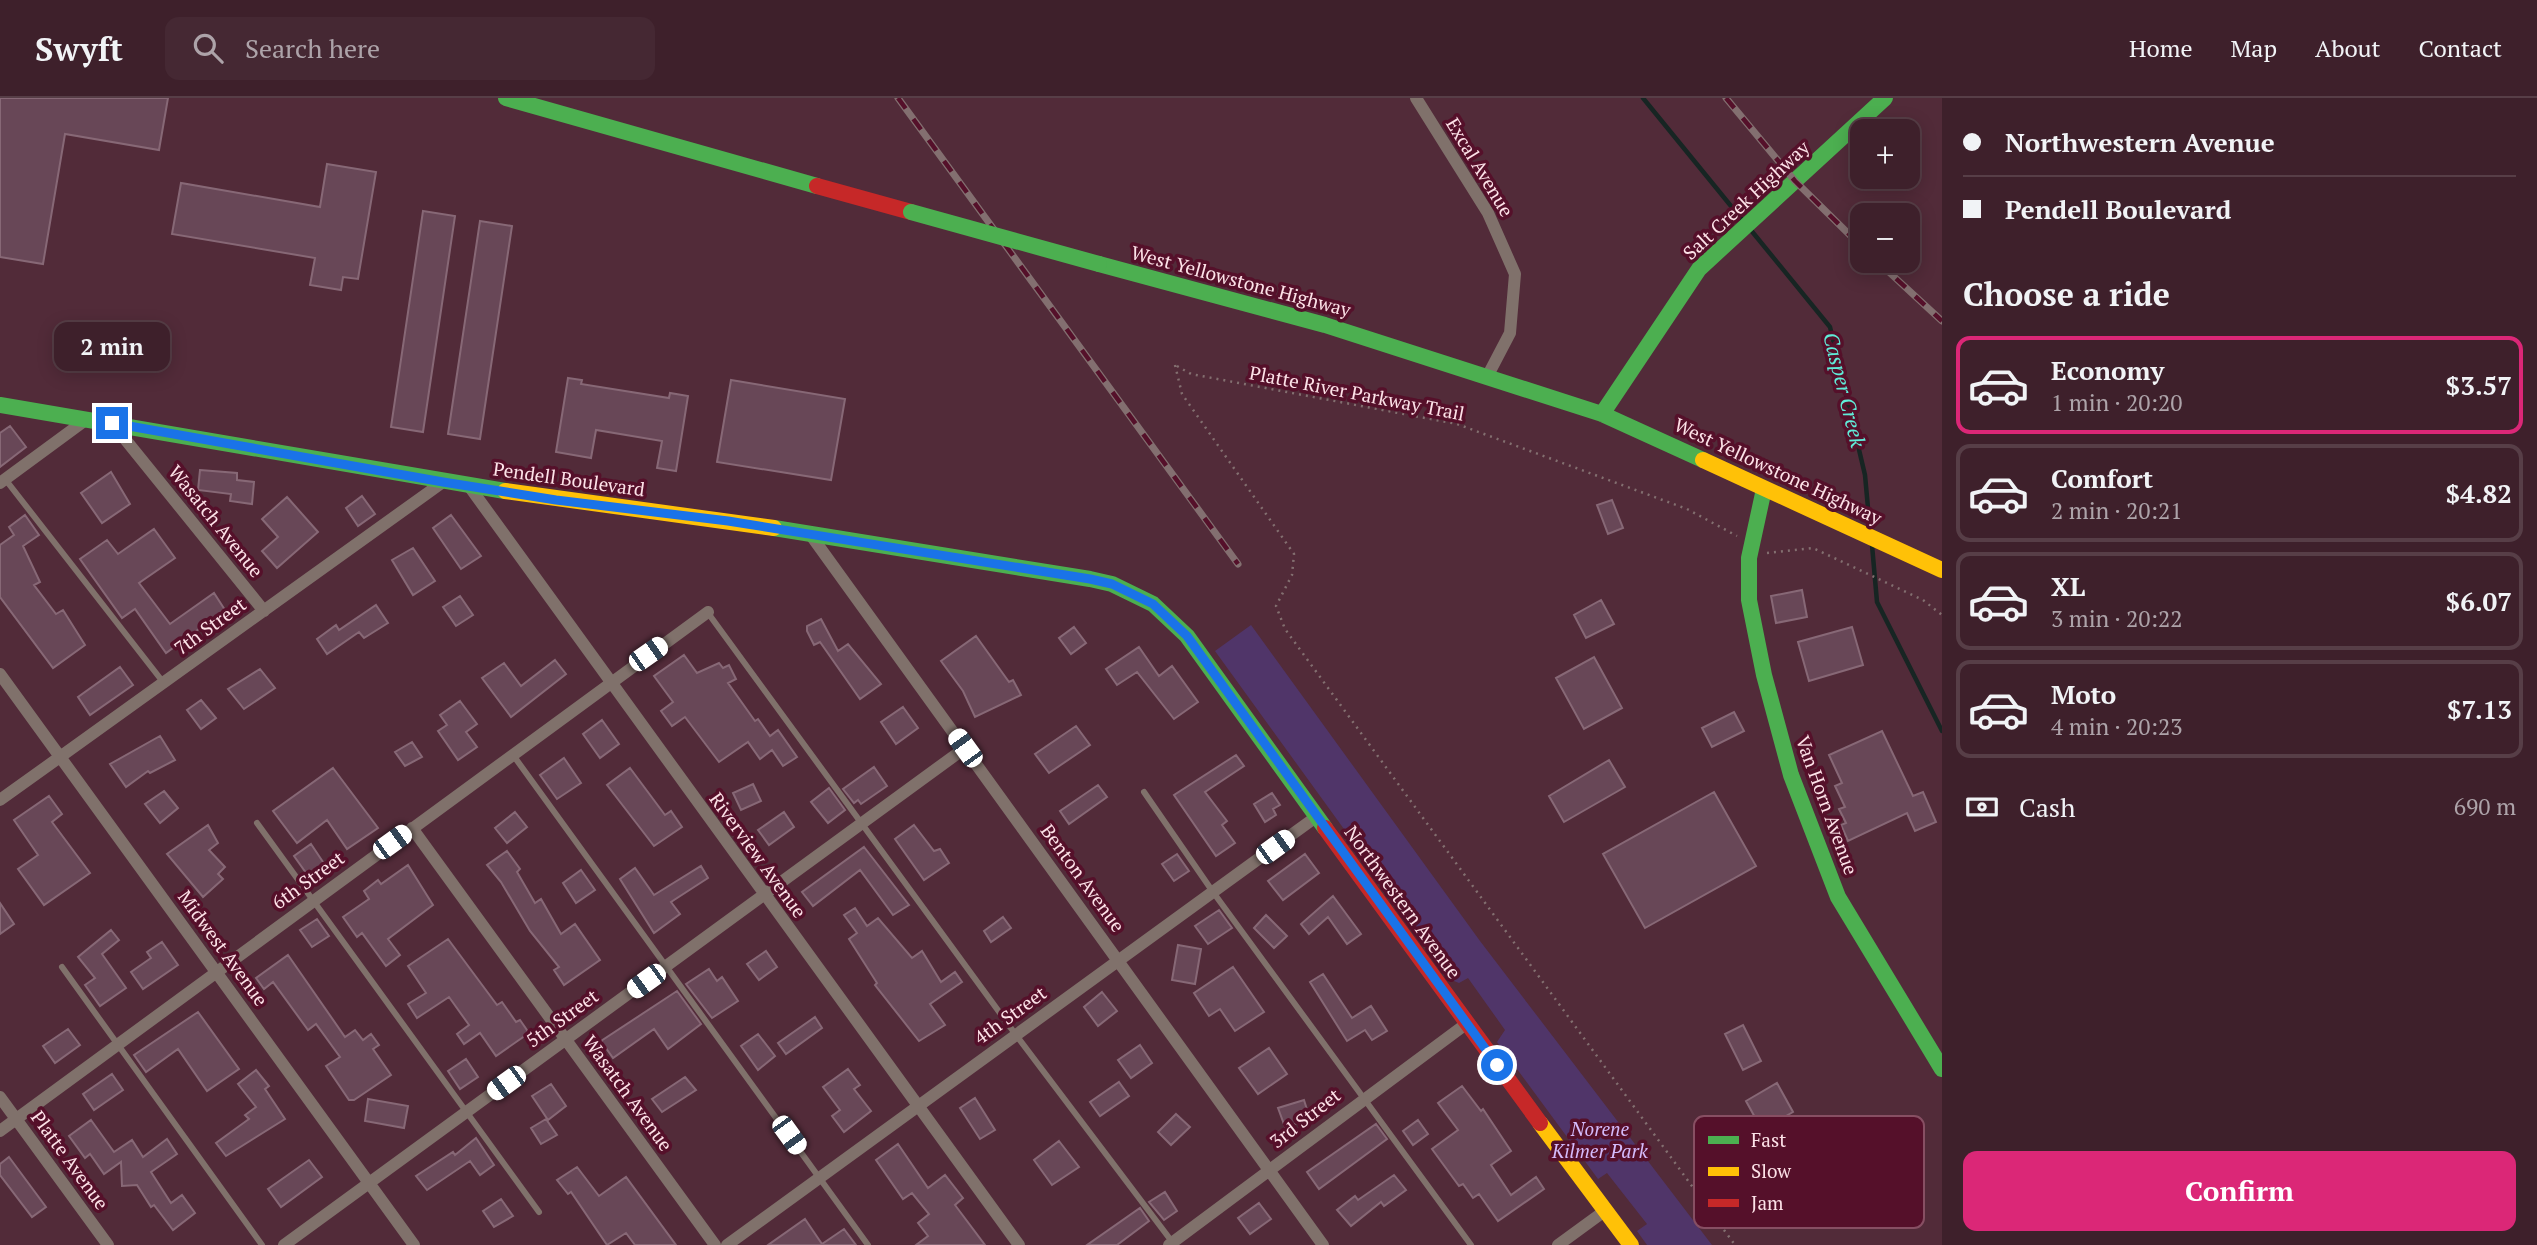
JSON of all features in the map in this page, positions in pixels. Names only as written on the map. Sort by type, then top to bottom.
[{"type":"street","name":"West Yellowstone Highway","points":[[506,98],[1325,325],[1602,414],[1942,570]]},
{"type":"street","name":"Excal Avenue","points":[[1416,98],[1488,213],[1515,274],[1510,333],[1487,377]]},
{"type":"street","name":"Salt Creek Highway","points":[[1602,414],[1699,269],[1885,98]]},
{"type":"street","name":"Pendell Boulevard","points":[[0,405],[443,482],[810,534],[1090,579],[1133,593]]},
{"type":"street","points":[[2,481],[87,418]]},
{"type":"street","name":"Wasatch Avenue","points":[[112,423],[264,611]]},
{"type":"street","name":"7th Street","points":[[0,800],[443,482]]},
{"type":"street","name":"Riverview Avenue","points":[[469,486],[1019,1245]]},
{"type":"street","name":"Van Horn Avenue","points":[[1764,489],[1749,558],[1749,600],[1764,675],[1791,775],[1838,897],[1942,1069]]},
{"type":"street","name":"Benton Avenue","points":[[810,534],[1323,1245]]},
{"type":"street","name":"Northwestern Avenue","points":[[1133,593],[1153,604],[1187,636],[1465,1024],[1631,1245]]},
{"type":"street","name":"6th Street","points":[[0,1131],[708,612]]},
{"type":"street","name":"Midwest Avenue","points":[[0,674],[414,1245]]},
{"type":"street","name":"5th Street","points":[[284,1245],[965,748]]},
{"type":"street","name":"4th Street","points":[[727,1245],[1316,817]]},
{"type":"street","name":"Wasatch Avenue","points":[[412,828],[715,1245]]},
{"type":"street","name":"3rd Street","points":[[1172,1244],[1363,1097],[1465,1024]]},
{"type":"street","name":"Platte Avenue","points":[[0,1097],[108,1245]]},
{"type":"street","points":[[1558,1245],[1606,1210]]},
{"type":"lane","points":[[2,481],[164,683]]},
{"type":"lane","points":[[708,612],[1172,1244]]},
{"type":"lane","points":[[512,754],[868,1245]]},
{"type":"lane","points":[[1144,792],[1213,892],[1471,1245]]},
{"type":"lane","points":[[257,823],[539,1212]]},
{"type":"lane","points":[[62,967],[262,1245]]},
{"type":"path","name":"Platte River Parkway Trail","points":[[1694,1189],[1285,629],[1276,606],[1292,575],[1294,554],[1182,394],[1175,365],[1191,374],[1457,424],[1687,509],[1766,554],[1813,548],[1923,600],[1942,615]]},
{"type":"path","name":"Platte River Parkway Trail","points":[[1723,1228],[1735,1245]]},
{"type":"green space","name":"Norene Kilmer Park","points":[[1251,625],[1480,941],[1694,1221],[1694,1228],[1699,1228],[1712,1245],[1647,1245],[1637,1231],[1647,1224],[1607,1173],[1598,1179],[1497,1042],[1505,1030],[1468,978],[1459,983],[1454,981],[1215,651]]},
{"type":"building","points":[[0,98],[168,98],[159,150],[65,134],[43,264],[0,257]]},
{"type":"building","points":[[327,164],[376,172],[358,279],[343,277],[341,290],[310,285],[315,258],[172,234],[181,183],[320,207]]},
{"type":"building","points":[[423,211],[455,216],[423,432],[391,427]]},
{"type":"building","points":[[480,221],[512,226],[480,439],[448,434]]},
{"type":"building","points":[[568,378],[582,380],[581,384],[669,398],[670,393],[688,396],[676,471],[657,468],[662,441],[596,430],[591,458],[556,452]]},
{"type":"building","points":[[731,380],[845,399],[831,480],[717,462]]},
{"type":"building","points":[[10,426],[26,447],[0,467],[0,433]]},
{"type":"building","points":[[200,470],[237,473],[237,480],[254,482],[252,504],[230,501],[231,494],[198,490]]},
{"type":"building","points":[[111,472],[130,504],[102,523],[81,493]]},
{"type":"building","points":[[362,496],[375,514],[358,526],[346,508]]},
{"type":"building","points":[[287,497],[318,532],[277,568],[262,551],[278,537],[262,519]]},
{"type":"building","points":[[1612,500],[1623,528],[1608,534],[1597,505]]},
{"type":"building","points":[[25,515],[39,535],[23,546],[40,582],[34,585],[56,614],[63,610],[85,645],[53,668],[0,597],[0,545],[14,535],[9,527]]},
{"type":"building","points":[[451,515],[481,556],[461,569],[433,528]]},
{"type":"building","points":[[154,529],[175,558],[139,583],[170,624],[214,593],[225,610],[166,653],[135,609],[122,618],[80,559],[107,540],[118,554]]},
{"type":"building","points":[[413,548],[435,581],[413,595],[392,560]]},
{"type":"building","points":[[1802,590],[1807,617],[1776,623],[1771,596]]},
{"type":"building","points":[[460,596],[473,615],[456,626],[443,607]]},
{"type":"building","points":[[1601,600],[1614,624],[1586,638],[1574,615]]},
{"type":"building","points":[[376,605],[388,623],[364,638],[359,632],[327,654],[317,639],[336,625],[339,630]]},
{"type":"building","points":[[821,619],[838,651],[848,644],[881,684],[860,699],[820,642],[814,645],[807,631],[807,626]]},
{"type":"building","points":[[1074,627],[1086,643],[1071,654],[1059,638]]},
{"type":"building","points":[[1852,627],[1863,665],[1809,681],[1798,642]]},
{"type":"building","points":[[976,636],[1009,682],[1013,680],[1021,695],[975,717],[963,691],[941,661]]},
{"type":"building","points":[[1139,647],[1159,676],[1172,666],[1198,702],[1174,719],[1137,672],[1117,685],[1106,669]]},
{"type":"building","points":[[684,655],[697,673],[719,663],[723,668],[729,665],[736,679],[728,683],[755,721],[758,719],[770,736],[778,730],[797,757],[783,766],[772,750],[760,759],[748,742],[719,762],[685,717],[672,726],[661,711],[673,702],[654,676]]},
{"type":"building","points":[[1594,657],[1622,708],[1584,729],[1556,678]]},
{"type":"building","points":[[555,660],[566,674],[511,717],[482,678],[504,663],[521,686]]},
{"type":"building","points":[[120,667],[133,685],[90,715],[78,697]]},
{"type":"building","points":[[260,669],[275,688],[244,709],[228,689]]},
{"type":"building","points":[[201,700],[216,718],[201,729],[187,710]]},
{"type":"building","points":[[460,701],[477,724],[466,732],[477,747],[458,760],[438,731],[447,725],[440,715]]},
{"type":"building","points":[[903,707],[918,728],[896,744],[881,722]]},
{"type":"building","points":[[1734,712],[1744,731],[1712,747],[1702,728]]},
{"type":"building","points":[[602,720],[619,744],[600,758],[583,734]]},
{"type":"building","points":[[1076,726],[1090,745],[1049,773],[1035,754]]},
{"type":"building","points":[[1882,731],[1913,796],[1923,792],[1936,822],[1915,831],[1907,813],[1848,841],[1841,825],[1846,823],[1839,809],[1845,807],[1835,786],[1842,783],[1829,755]]},
{"type":"building","points":[[160,736],[175,760],[150,773],[148,771],[126,787],[110,764]]},
{"type":"building","points":[[412,742],[422,757],[405,766],[395,752]]},
{"type":"building","points":[[1236,755],[1244,766],[1205,792],[1227,821],[1222,825],[1235,843],[1216,856],[1174,795]]},
{"type":"building","points":[[564,758],[581,783],[557,799],[540,775]]},
{"type":"building","points":[[1609,760],[1625,787],[1564,822],[1549,796]]},
{"type":"building","points":[[874,767],[887,786],[861,804],[858,800],[854,803],[843,789]]},
{"type":"building","points":[[333,768],[378,828],[347,849],[327,820],[297,843],[273,811]]},
{"type":"building","points":[[630,768],[665,815],[671,811],[682,827],[654,846],[607,785]]},
{"type":"building","points":[[753,784],[761,801],[741,810],[733,793]]},
{"type":"building","points":[[1098,785],[1107,797],[1069,824],[1060,811]]},
{"type":"building","points":[[829,788],[845,810],[828,823],[811,802]]},
{"type":"building","points":[[164,791],[178,808],[160,823],[145,804]]},
{"type":"building","points":[[1714,792],[1756,866],[1645,928],[1603,854]]},
{"type":"building","points":[[1272,793],[1280,805],[1273,809],[1276,815],[1265,822],[1254,804]]},
{"type":"building","points":[[49,796],[62,814],[52,822],[90,873],[44,905],[18,869],[38,855],[14,820]]},
{"type":"building","points":[[515,812],[527,827],[507,843],[495,828]]},
{"type":"building","points":[[784,812],[794,827],[769,845],[758,830]]},
{"type":"building","points":[[208,825],[218,843],[209,850],[225,867],[218,874],[223,879],[203,897],[167,854]]},
{"type":"building","points":[[914,825],[934,851],[940,849],[949,863],[924,880],[895,839]]},
{"type":"building","points":[[311,844],[325,865],[309,877],[294,856]]},
{"type":"building","points":[[864,847],[909,905],[893,915],[860,870],[813,906],[802,892]]},
{"type":"building","points":[[507,851],[520,869],[517,872],[535,903],[541,899],[561,934],[575,924],[600,960],[564,985],[554,970],[559,967],[530,931],[501,882],[487,865]]},
{"type":"building","points":[[1177,854],[1189,871],[1174,881],[1162,864]]},
{"type":"building","points":[[1305,854],[1319,873],[1283,900],[1268,881]]},
{"type":"building","points":[[408,865],[433,905],[388,939],[400,955],[386,966],[362,933],[357,937],[343,917],[369,899],[364,891],[378,880],[381,884]]},
{"type":"building","points":[[701,866],[708,878],[671,902],[680,914],[654,933],[620,879],[635,868],[654,895]]},
{"type":"building","points":[[581,870],[595,890],[576,903],[563,883]]},
{"type":"building","points":[[1333,896],[1361,934],[1347,944],[1328,917],[1309,934],[1301,924]]},
{"type":"building","points":[[0,903],[14,924],[0,934]]},
{"type":"building","points":[[855,908],[867,926],[878,918],[912,958],[922,951],[941,982],[955,972],[962,982],[930,1004],[945,1025],[919,1041],[875,985],[877,983],[849,939],[857,933],[844,915]]},
{"type":"building","points":[[1219,910],[1232,928],[1208,944],[1195,926]]},
{"type":"building","points":[[1266,915],[1287,936],[1274,948],[1254,928]]},
{"type":"building","points":[[1003,917],[1011,928],[991,942],[984,931]]},
{"type":"building","points":[[317,919],[329,936],[312,947],[300,930]]},
{"type":"building","points":[[111,930],[119,940],[102,954],[126,988],[100,1006],[85,985],[95,978],[78,957]]},
{"type":"building","points":[[448,939],[497,1005],[502,1002],[516,1022],[520,1020],[529,1033],[496,1056],[480,1033],[464,1044],[457,1034],[469,1025],[449,997],[417,1018],[408,1004],[426,993],[408,966]]},
{"type":"building","points":[[162,942],[178,965],[143,989],[131,972],[151,958],[147,952]]},
{"type":"building","points":[[1178,945],[1201,949],[1195,984],[1172,980]]},
{"type":"building","points":[[766,951],[777,967],[759,980],[747,964]]},
{"type":"building","points":[[288,955],[345,1037],[355,1030],[363,1040],[371,1034],[379,1045],[373,1049],[391,1075],[354,1100],[349,1100],[326,1066],[340,1057],[316,1024],[308,1030],[273,982],[264,989],[256,978]]},
{"type":"building","points":[[1233,967],[1264,1012],[1235,1031],[1220,1009],[1209,1016],[1194,993]]},
{"type":"building","points":[[709,969],[717,981],[722,977],[738,1001],[712,1018],[686,984]]},
{"type":"building","points":[[1323,974],[1352,1018],[1371,1006],[1387,1031],[1372,1040],[1365,1030],[1347,1041],[1310,982]]},
{"type":"building","points":[[677,991],[701,1024],[668,1049],[654,1029],[613,1058],[601,1041]]},
{"type":"building","points":[[1102,992],[1117,1011],[1098,1026],[1084,1007]]},
{"type":"building","points":[[198,1012],[239,1069],[207,1091],[178,1049],[146,1072],[134,1055]]},
{"type":"building","points":[[815,1017],[822,1028],[786,1054],[778,1043]]},
{"type":"building","points":[[1743,1025],[1761,1061],[1743,1070],[1725,1034]]},
{"type":"building","points":[[68,1029],[80,1045],[55,1063],[43,1046]]},
{"type":"building","points":[[758,1034],[775,1056],[758,1070],[741,1046]]},
{"type":"building","points":[[1140,1045],[1152,1063],[1131,1078],[1118,1060]]},
{"type":"building","points":[[1269,1048],[1287,1074],[1258,1094],[1239,1068]]},
{"type":"building","points":[[466,1059],[478,1077],[460,1089],[448,1071]]},
{"type":"building","points":[[848,1069],[860,1085],[854,1089],[871,1111],[844,1132],[832,1116],[840,1110],[823,1087]]},
{"type":"building","points":[[256,1070],[269,1086],[265,1089],[285,1119],[226,1156],[216,1143],[249,1119],[245,1115],[256,1107],[238,1084]]},
{"type":"building","points":[[112,1074],[123,1090],[94,1110],[83,1094]]},
{"type":"building","points":[[685,1077],[696,1090],[662,1112],[652,1099]]},
{"type":"building","points":[[1119,1082],[1129,1096],[1100,1116],[1090,1102]]},
{"type":"building","points":[[1777,1083],[1793,1112],[1786,1116],[1754,1116],[1746,1101]]},
{"type":"building","points":[[551,1084],[566,1106],[548,1120],[532,1096]]},
{"type":"building","points":[[1462,1086],[1481,1111],[1483,1109],[1511,1151],[1491,1165],[1511,1195],[1536,1177],[1544,1189],[1498,1221],[1479,1194],[1473,1198],[1463,1184],[1459,1186],[1432,1149],[1458,1130],[1438,1103]]},
{"type":"building","points":[[975,1098],[995,1130],[980,1139],[960,1108]]},
{"type":"building","points":[[368,1099],[408,1106],[404,1128],[365,1121]]},
{"type":"building","points":[[1304,1100],[1310,1119],[1285,1127],[1278,1108]]},
{"type":"building","points":[[1176,1114],[1190,1127],[1171,1145],[1158,1132]]},
{"type":"building","points":[[546,1119],[557,1135],[541,1144],[531,1128]]},
{"type":"building","points":[[91,1120],[114,1152],[132,1140],[143,1157],[167,1139],[177,1154],[151,1172],[171,1203],[182,1195],[195,1213],[173,1230],[154,1205],[151,1207],[137,1185],[122,1186],[121,1162],[104,1174],[90,1154],[85,1158],[69,1136]]},
{"type":"building","points":[[1418,1120],[1428,1134],[1413,1145],[1403,1131]]},
{"type":"building","points":[[1376,1124],[1387,1139],[1319,1189],[1307,1172]]},
{"type":"building","points":[[476,1138],[494,1165],[480,1175],[470,1161],[427,1190],[416,1176],[453,1152],[455,1155]]},
{"type":"building","points":[[1059,1141],[1079,1167],[1052,1185],[1034,1160]]},
{"type":"building","points":[[898,1144],[928,1188],[945,1175],[963,1198],[955,1205],[985,1245],[916,1245],[928,1236],[918,1223],[929,1214],[912,1193],[903,1199],[876,1160]]},
{"type":"building","points":[[9,1157],[46,1207],[32,1217],[0,1175],[0,1164]]},
{"type":"building","points":[[309,1160],[322,1177],[281,1207],[268,1189]]},
{"type":"building","points":[[577,1167],[599,1196],[626,1177],[676,1245],[635,1245],[626,1233],[607,1245],[571,1192],[568,1194],[557,1180]]},
{"type":"building","points":[[1394,1175],[1406,1190],[1384,1206],[1381,1202],[1351,1226],[1337,1210],[1355,1196],[1358,1200]]},
{"type":"building","points":[[1165,1192],[1177,1211],[1164,1220],[1149,1202]]},
{"type":"building","points":[[501,1199],[513,1216],[494,1227],[483,1211]]},
{"type":"building","points":[[1259,1203],[1271,1219],[1250,1234],[1238,1218]]},
{"type":"building","points":[[1140,1208],[1149,1221],[1117,1245],[1087,1245]]},
{"type":"building","points":[[805,1219],[822,1244],[844,1229],[856,1245],[768,1245]]},
{"type":"waterway","name":"Casper Creek","points":[[1643,98],[1744,222]]},
{"type":"waterway","name":"Casper Creek","points":[[1750,229],[1830,327],[1865,475],[1870,530]]},
{"type":"waterway","name":"Casper Creek","points":[[1872,545],[1877,602],[1942,731]]},
{"type":"railway","points":[[898,98],[1238,564]]},
{"type":"railway","points":[[1726,98],[1795,181],[1850,235]]},
{"type":"railway","points":[[1890,273],[1942,321]]},
{"type":"traffic: fast","points":[[506,98],[817,186]]},
{"type":"traffic: fast","points":[[1602,414],[1699,269],[1885,98]]},
{"type":"traffic: fast","points":[[911,212],[1099,264]]},
{"type":"traffic: fast","points":[[1099,264],[1325,325],[1602,414],[1703,460]]},
{"type":"traffic: fast","points":[[0,405],[505,491]]},
{"type":"traffic: fast","points":[[1764,489],[1749,558],[1749,600],[1764,675],[1791,775],[1838,897],[1942,1069]]},
{"type":"traffic: fast","points":[[774,528],[1090,579],[1112,584],[1153,604],[1187,636],[1325,828]]},
{"type":"traffic: slow","points":[[1703,460],[1942,570]]},
{"type":"traffic: slow","points":[[505,491],[774,528]]},
{"type":"traffic: slow","points":[[1540,1123],[1631,1245]]},
{"type":"traffic: jam","points":[[817,186],[911,212]]},
{"type":"traffic: jam","points":[[1325,828],[1540,1123]]},
{"type":"route","points":[[112,423],[556,500],[728,521],[1049,571],[1112,584],[1133,593],[1153,604],[1187,636],[1497,1065]]}]
